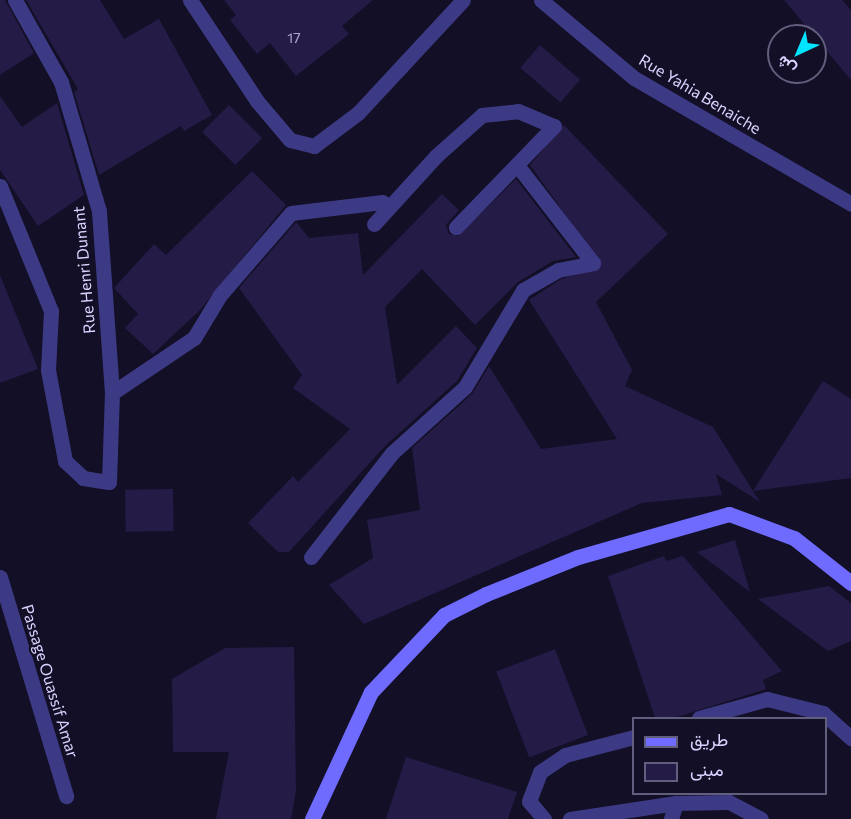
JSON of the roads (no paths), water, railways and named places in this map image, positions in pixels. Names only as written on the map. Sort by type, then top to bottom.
[{"type":"main road","points":[[312,819],[371,693],[444,615],[486,594],[578,557],[729,514],[794,538],[851,583]]},
{"type":"street","name":"Rue Henri Dunant","points":[[0,186],[51,311],[48,370],[65,461],[83,478],[109,482],[112,393],[99,211],[61,82],[15,0]]},
{"type":"street","points":[[190,0],[257,101],[290,140],[314,146],[358,113],[462,0]]},
{"type":"street","name":"Rue Yahia Benaiche","points":[[541,0],[634,78],[851,204]]},
{"type":"street","points":[[374,224],[436,156],[482,115],[518,111],[554,126],[456,228]]},
{"type":"street","points":[[310,557],[392,453],[465,387],[523,290],[558,270],[593,263],[517,165]]},
{"type":"street","points":[[112,393],[194,338],[220,295],[291,213],[382,202]]},
{"type":"street","name":"Passage Ouassif Amar","points":[[0,577],[66,796]]},
{"type":"street","points":[[703,717],[767,699],[823,713],[851,738]]},
{"type":"street","points":[[544,819],[529,801],[540,772],[565,756],[632,736]]},
{"type":"street","points":[[570,819],[676,803],[729,802],[761,819]]},
{"type":"street","points":[[671,819],[676,803]]}]
